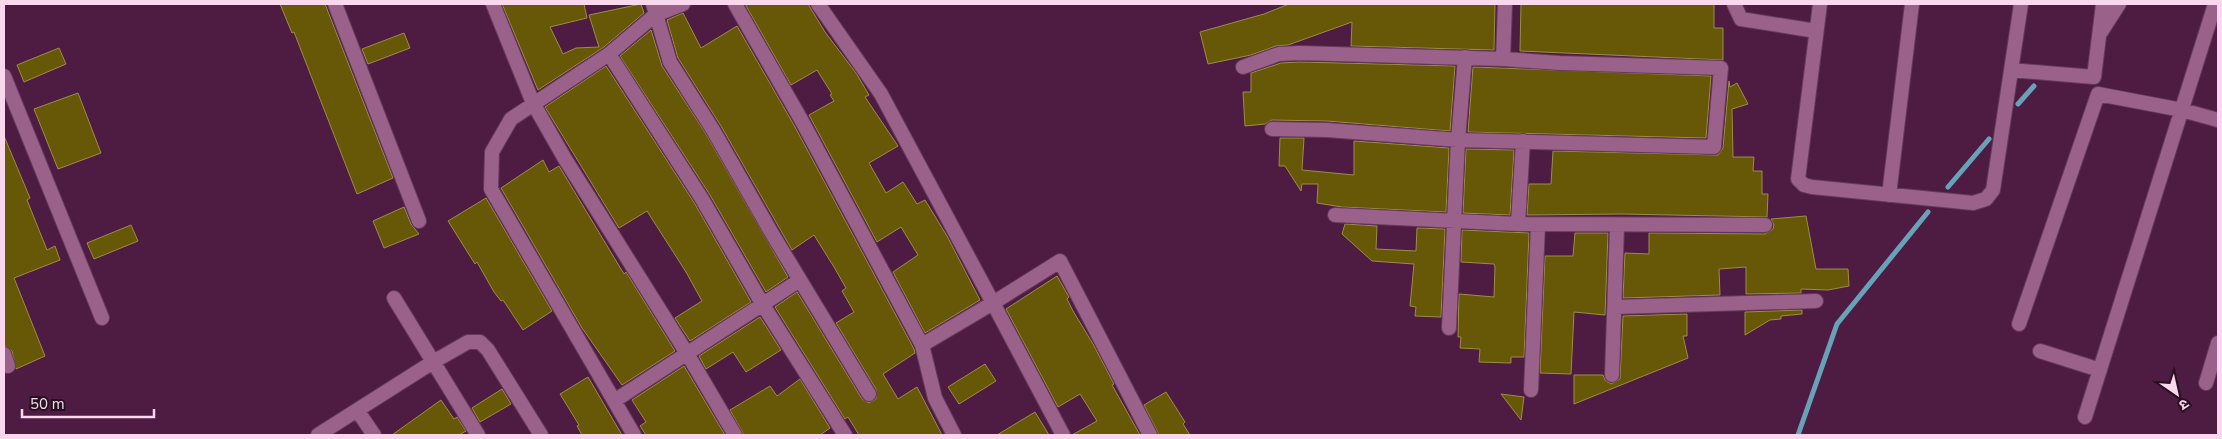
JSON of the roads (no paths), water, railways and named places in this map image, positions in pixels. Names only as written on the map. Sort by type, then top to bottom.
[{"type":"street","points":[[335,4],[419,221]]},
{"type":"street","points":[[492,4],[533,103],[565,159],[736,435]]},
{"type":"street","points":[[634,435],[491,189],[492,152],[511,119],[609,54],[654,10],[683,4]]},
{"type":"street","points":[[735,4],[813,140],[922,344],[935,398],[954,435]]},
{"type":"street","points":[[818,4],[882,94],[1063,435]]},
{"type":"street","points":[[1503,58],[1505,4]]},
{"type":"street","points":[[1734,4],[1740,19],[1816,32]]},
{"type":"street","points":[[1820,4],[1798,179],[1804,185],[1812,187],[1973,203],[1986,199],[1994,190],[2021,4]]},
{"type":"street","points":[[1889,195],[1912,4]]},
{"type":"street","points":[[2011,70],[2094,77],[2103,4]]},
{"type":"street","points":[[2099,35],[2119,4]]},
{"type":"street","points":[[2085,418],[2215,4]]},
{"type":"street","points":[[654,10],[670,62],[713,130],[869,394]]},
{"type":"street","points":[[1243,67],[1279,54],[1300,53],[1503,58],[1560,63],[1721,68],[1714,147],[1458,140],[1327,130],[1272,129]]},
{"type":"street","points":[[609,54],[702,199],[763,305],[845,435]]},
{"type":"street","points":[[1449,328],[1458,140],[1465,57]]},
{"type":"street","points":[[4,76],[102,318]]},
{"type":"street","points":[[2019,324],[2098,94],[2182,110],[2218,120]]},
{"type":"street","points":[[1518,224],[1523,141]]},
{"type":"street","points":[[1335,215],[1538,225],[1765,226]]},
{"type":"street","points":[[1531,390],[1538,225]]},
{"type":"street","points":[[1612,375],[1617,226]]},
{"type":"street","points":[[922,344],[1060,261],[1150,435]]},
{"type":"street","points":[[614,401],[688,355],[800,280]]},
{"type":"street","points":[[394,298],[478,435]]},
{"type":"street","points":[[1615,307],[1816,301]]},
{"type":"street","points":[[318,435],[433,362],[468,342],[480,342],[488,350],[541,435]]},
{"type":"street","points":[[2206,382],[2218,343]]},
{"type":"street","points":[[2040,351],[2100,370]]},
{"type":"street","points":[[357,410],[374,435]]},
{"type":"waterway","points":[[2018,104],[2034,86]]},
{"type":"waterway","points":[[1948,187],[1989,139]]},
{"type":"waterway","points":[[1798,435],[1837,324],[1928,212]]}]
